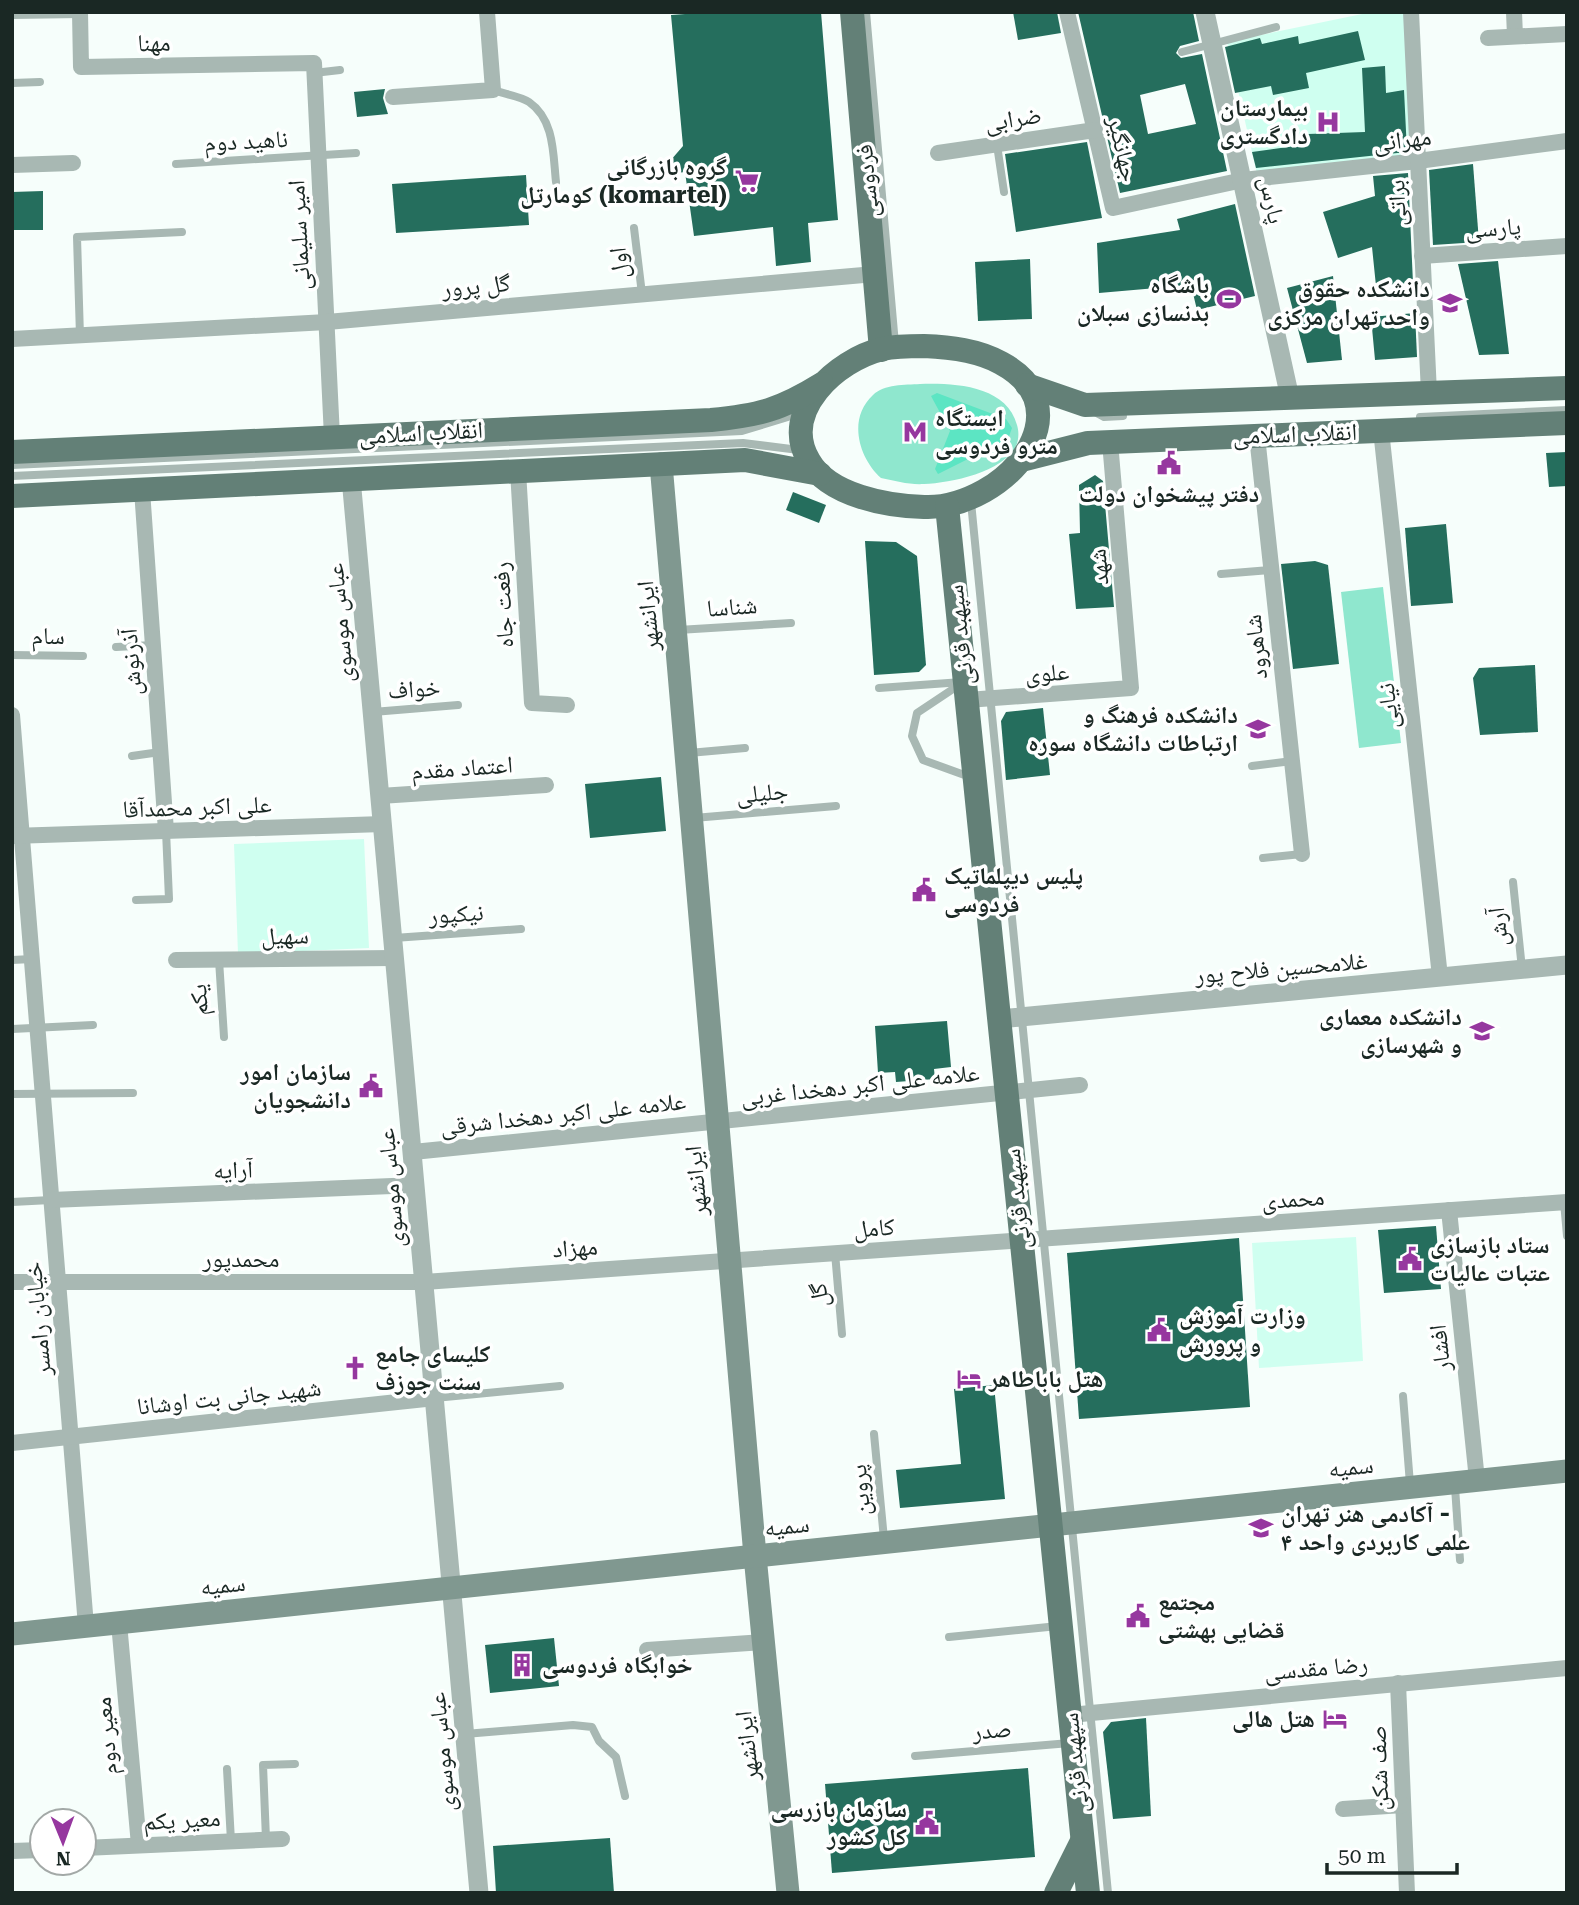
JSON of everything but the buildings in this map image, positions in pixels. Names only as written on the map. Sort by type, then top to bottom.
[{"type":"main road","name":"فردوسی","points":[[852,12],[874,274],[888,348]]},
{"type":"main road","points":[[924,346],[972,352],[1003,364],[1027,385],[1036,404],[1035,439],[1025,459],[1001,481],[959,502],[915,507],[880,501],[842,488],[820,474],[804,451],[804,412],[822,384],[850,362],[888,348],[924,346]]},
{"type":"main road","name":"انقلاب اسلامی","points":[[12,452],[755,416],[786,406],[822,384]]},
{"type":"main road","name":"انقلاب اسلامی","points":[[1027,385],[1085,405],[1567,388]]},
{"type":"main road","name":"انقلاب اسلامی","points":[[1025,459],[1101,438],[1256,436],[1567,423]]},
{"type":"main road","name":"انقلاب اسلامی","points":[[12,496],[745,460],[820,474]]},
{"type":"main road","name":"ایرانشهر","points":[[661,464],[755,1556],[788,1893]]},
{"type":"main road","name":"سپهبد قرنی","points":[[959,502],[974,694],[975,778],[1010,1018],[1018,1092],[1061,1524],[1061,1626],[1080,1714],[1073,1742],[1088,1893]]},
{"type":"main road","name":"سمیه","points":[[12,1634],[1567,1471]]},
{"type":"main road","points":[[1056,1893],[1082,1840]]},
{"type":"street","points":[[393,97],[493,90],[487,12]]},
{"type":"street","name":"جهانگیر","points":[[1067,12],[1113,208],[1243,180]]},
{"type":"street","name":"پارس","points":[[1205,12],[1290,398]]},
{"type":"street","name":"براتی","points":[[1411,12],[1429,393]]},
{"type":"street","points":[[1514,12],[1515,36]]},
{"type":"street","name":"مهنا","points":[[80,13],[81,67],[314,63],[314,73]]},
{"type":"street","points":[[1488,38],[1567,34]]},
{"type":"street","name":"امیر سلیمانی","points":[[314,73],[332,437]]},
{"type":"street","name":"ضرابی","points":[[938,153],[1095,130]]},
{"type":"street","name":"مهرانی","points":[[1243,180],[1567,141]]},
{"type":"street","points":[[12,165],[73,163]]},
{"type":"street","name":"پارسی","points":[[1422,256],[1567,246]]},
{"type":"street","name":"گل پرور","points":[[12,339],[327,322],[874,274]]},
{"type":"street","name":"نیایی","points":[[1381,430],[1440,977]]},
{"type":"street","name":"شاهرود","points":[[1256,436],[1302,854]]},
{"type":"street","name":"شهد","points":[[1101,438],[1130,688]]},
{"type":"street","name":"رفعت جاه","points":[[518,471],[532,703],[567,705]]},
{"type":"street","name":"عباس موسوی","points":[[351,478],[479,1893]]},
{"type":"street","name":"آذرنوش","points":[[142,489],[166,831]]},
{"type":"street","name":"علوی","points":[[974,694],[1130,688]]},
{"type":"street","name":"خیابان رامسر","points":[[12,715],[17,836],[32,959],[86,1626]]},
{"type":"street","name":"اعتماد مقدم","points":[[380,796],[547,785]]},
{"type":"street","name":"علی اکبر محمدآقا","points":[[17,836],[383,824]]},
{"type":"street","name":"سهیل","points":[[176,960],[219,960],[394,948]]},
{"type":"street","name":"غلامحسین فلاح‌ پور","points":[[1010,1018],[1567,965]]},
{"type":"street","name":"علامه علی اکبر دهخدا غربی","points":[[718,1121],[1080,1085]]},
{"type":"street","name":"علامه علی اکبر دهخدا شرقی","points":[[413,1152],[718,1121]]},
{"type":"street","name":"آرایه","points":[[51,1200],[416,1185]]},
{"type":"street","name":"محمدی","points":[[1032,1240],[1565,1202]]},
{"type":"street","name":"افشار","points":[[1449,1210],[1466,1481]]},
{"type":"street","name":"کامل","points":[[730,1260],[1032,1240]]},
{"type":"street","name":"مهزاد","points":[[425,1282],[730,1260]]},
{"type":"street","name":"محمدپور","points":[[12,1282],[425,1282]]},
{"type":"street","name":"شهید جانی بت اوشانا","points":[[12,1443],[435,1398]]},
{"type":"street","name":"معیر دوم","points":[[120,1623],[139,1845]]},
{"type":"street","points":[[647,1650],[764,1642]]},
{"type":"street","name":"رضا مقدسی","points":[[1080,1714],[1567,1668]]},
{"type":"street","name":"صف شکن","points":[[1398,1684],[1407,1893]]},
{"type":"street","points":[[1343,1809],[1403,1805]]},
{"type":"street","name":"معیر یکم","points":[[98,1847],[274,1839]]},
{"type":"lane","name":"فردوسی","points":[[866,12],[888,348]]},
{"type":"lane","points":[[12,15],[80,13]]},
{"type":"lane","points":[[1182,52],[1276,27]]},
{"type":"lane","points":[[314,73],[340,70]]},
{"type":"lane","points":[[12,83],[40,82]]},
{"type":"lane","points":[[493,90],[528,102],[539,112],[551,132],[556,182]]},
{"type":"lane","points":[[997,145],[1004,192]]},
{"type":"lane","name":"ناهید دوم","points":[[176,164],[356,153]]},
{"type":"lane","name":"اول","points":[[634,228],[642,294]]},
{"type":"lane","points":[[80,336],[77,237],[182,232]]},
{"type":"lane","points":[[1499,401],[1567,398]]},
{"type":"lane","points":[[1085,405],[1104,417],[1131,416]]},
{"type":"lane","points":[[1404,418],[1567,410]]},
{"type":"lane","points":[[12,465],[742,431],[804,412]]},
{"type":"lane","points":[[12,476],[743,443],[804,451]]},
{"type":"lane","points":[[1222,574],[1270,570]]},
{"type":"lane","name":"شناسا","points":[[675,630],[791,622]]},
{"type":"lane","points":[[116,647],[153,645]]},
{"type":"lane","name":"سام","points":[[12,656],[83,656]]},
{"type":"lane","points":[[879,688],[974,694]]},
{"type":"lane","points":[[974,694],[917,713],[912,736],[923,760],[942,769],[975,778]]},
{"type":"lane","points":[[974,694],[1010,1018]]},
{"type":"lane","name":"خواف","points":[[373,712],[458,705]]},
{"type":"lane","points":[[686,753],[745,748]]},
{"type":"lane","points":[[132,756],[160,752]]},
{"type":"lane","points":[[1252,766],[1292,761]]},
{"type":"lane","name":"جلیلی","points":[[691,819],[836,806]]},
{"type":"lane","points":[[136,900],[169,899],[166,831]]},
{"type":"lane","points":[[1263,858],[1302,854]]},
{"type":"lane","name":"آرش","points":[[1513,882],[1522,969]]},
{"type":"lane","name":"نیکپور","points":[[394,948],[521,929]]},
{"type":"lane","points":[[12,960],[32,959]]},
{"type":"lane","name":"یکم","points":[[219,960],[224,1037]]},
{"type":"lane","points":[[12,1030],[93,1026]]},
{"type":"lane","points":[[12,1094],[134,1093]]},
{"type":"lane","points":[[12,1202],[51,1200]]},
{"type":"lane","points":[[1565,1202],[1567,1236]]},
{"type":"lane","name":"گل","points":[[835,1253],[842,1334]]},
{"type":"lane","points":[[435,1398],[561,1386]]},
{"type":"lane","points":[[1403,1396],[1411,1487]]},
{"type":"lane","name":"پروین","points":[[874,1434],[884,1542]]},
{"type":"lane","points":[[1460,1560],[1466,1481]]},
{"type":"lane","points":[[1061,1524],[1080,1714],[1108,1893]]},
{"type":"lane","points":[[949,1637],[1061,1626]]},
{"type":"lane","points":[[465,1734],[573,1725],[592,1727],[599,1741],[616,1757],[625,1796]]},
{"type":"lane","name":"صدر","points":[[915,1756],[1073,1742]]},
{"type":"lane","points":[[274,1839],[263,1765],[295,1764]]},
{"type":"lane","points":[[227,1769],[231,1841]]},
{"type":"shaded area","name":"بیمارستان دادگستری","points":[[1409,12],[1410,159],[1257,174],[1227,42],[1367,13]]},
{"type":"shaded area","points":[[895,386],[963,386],[990,394],[1011,412],[1017,425],[1016,446],[1000,463],[962,478],[919,484],[881,478],[873,470],[862,449],[858,427],[860,415],[878,391]]},
{"type":"shaded area","points":[[937,393],[1006,419],[1012,428],[1008,439],[938,474],[935,469],[950,431],[931,396]]},
{"type":"shaded area","points":[[1383,587],[1401,743],[1359,748],[1341,592]]},
{"type":"shaded area","points":[[364,839],[369,948],[238,954],[234,844]]},
{"type":"shaded area","points":[[1356,1237],[1363,1361],[1259,1368],[1252,1243]]},
{"type":"place","name":"بیمارستان دادگستری","points":[[1328,122]]},
{"type":"place","name":"گروه بازرگانی کومارتل (komartel)","points":[[747,181]]},
{"type":"place","name":"باشگاه بدنسازی سبلان","points":[[1229,299]]},
{"type":"place","name":"دانشکده حقوق واحد تهران مرکزی","points":[[1450,303]]},
{"type":"place","name":"ایستگاه مترو فردوسی","points":[[915,432]]},
{"type":"place","name":"دفتر پیشخوان دولت","points":[[1169,463]]},
{"type":"place","name":"دانشکده فرهنگ و ارتباطات دانشگاه سوره","points":[[1258,729]]},
{"type":"place","name":"پلیس دیپلماتیک فردوسی","points":[[924,890]]},
{"type":"place","name":"دانشکده معماری و شهرسازی","points":[[1482,1031]]},
{"type":"place","name":"سازمان امور دانشجویان","points":[[371,1086]]},
{"type":"place","name":"ستاد بازسازی عتبات عالیات","points":[[1410,1259]]},
{"type":"place","name":"وزارت آموزش و پرورش","points":[[1159,1330]]},
{"type":"place","name":"کلیسای جامع سنت جوزف","points":[[355,1368]]},
{"type":"place","name":"هتل باباطاهر","points":[[969,1379]]},
{"type":"place","name":"آکادمی هنر تهران - علمی کاربردی واحد ۴","points":[[1261,1528]]},
{"type":"place","name":"مجتمع قضایی بهشتی","points":[[1138,1616]]},
{"type":"place","name":"خوابگاه فردوسی","points":[[522,1665]]},
{"type":"place","name":"هتل هالی","points":[[1335,1719]]},
{"type":"place","name":"سازمان بازرسی کل کشور","points":[[927,1823]]}]
